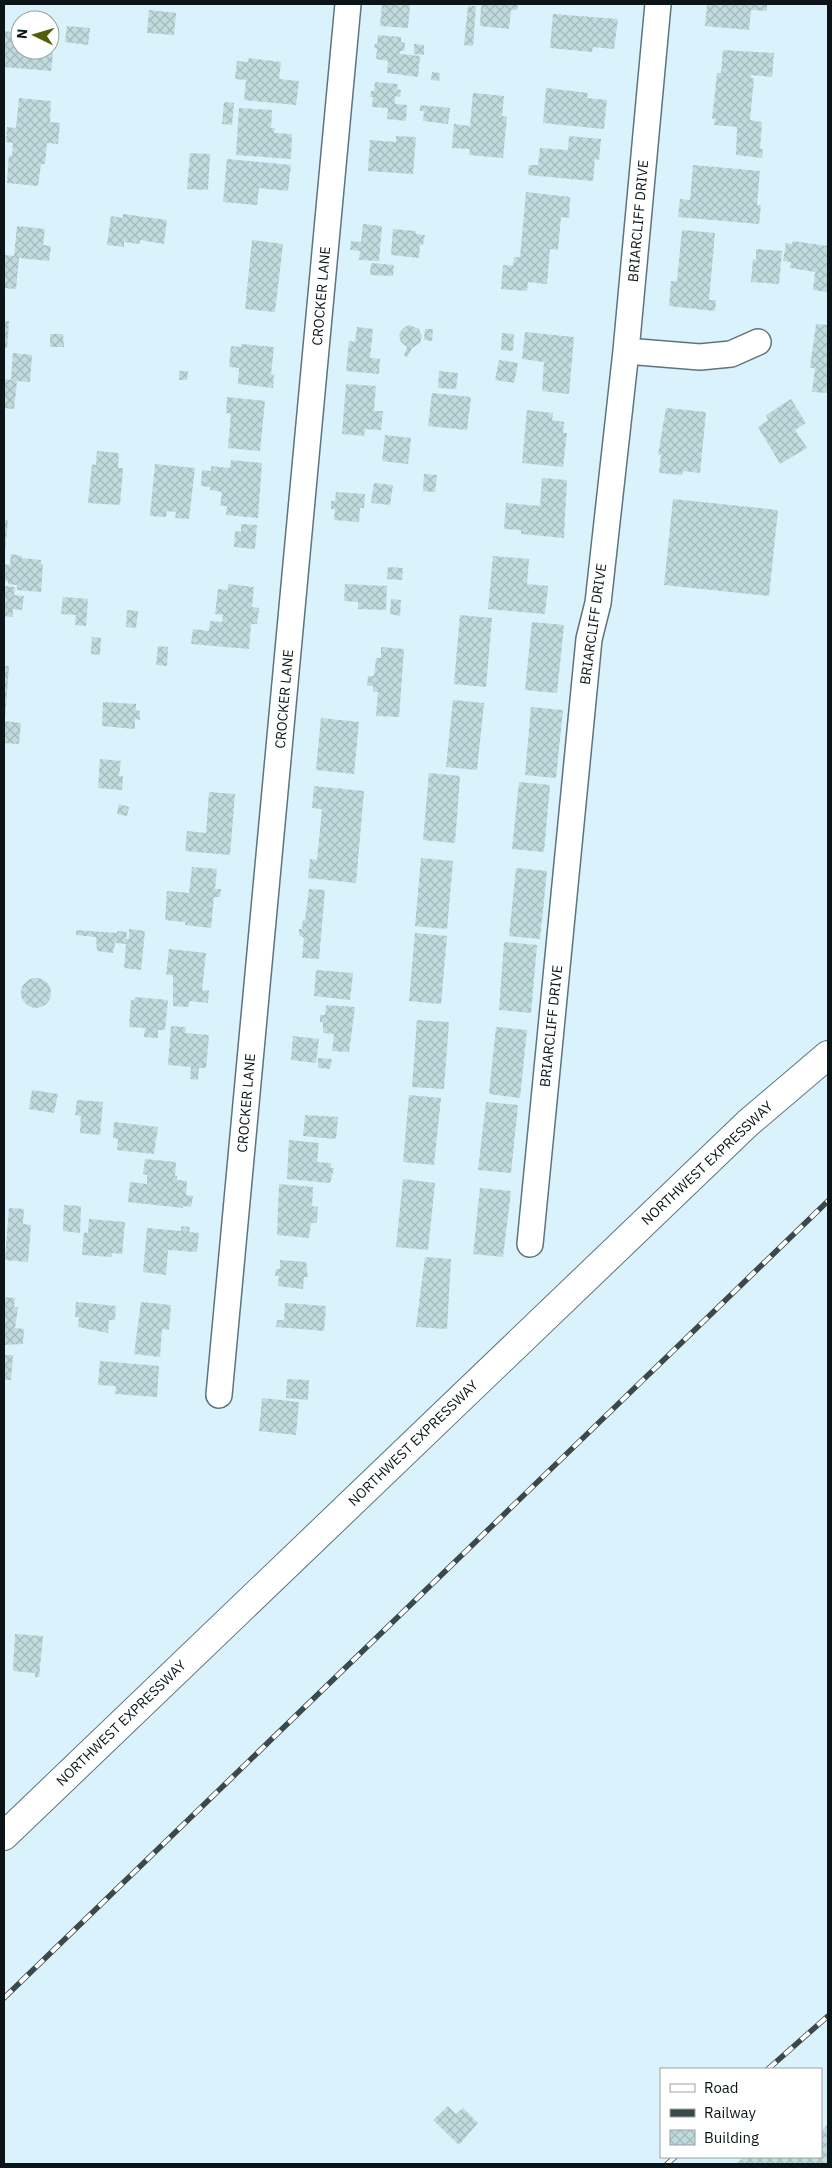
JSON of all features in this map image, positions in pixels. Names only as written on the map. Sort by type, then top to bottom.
[{"type":"main road","name":"NORTHWEST EXPRESSWAY","points":[[4,1836],[748,1123],[828,1055]]},
{"type":"street","name":"CROCKER LANE","points":[[219,1395],[348,4]]},
{"type":"street","name":"BRIARCLIFF DRIVE","points":[[530,1244],[589,639],[598,603],[626,351],[658,4]]},
{"type":"street","points":[[626,351],[700,357],[731,354],[758,342]]},
{"type":"building","points":[[382,4],[410,4],[408,28],[380,26]]},
{"type":"building","points":[[484,4],[518,4],[517,10],[511,10],[509,29],[480,26],[481,6]]},
{"type":"building","points":[[707,4],[767,4],[767,11],[751,10],[749,30],[705,26]]},
{"type":"building","points":[[468,6],[476,6],[473,46],[464,45]]},
{"type":"building","points":[[149,10],[176,13],[174,35],[147,33]]},
{"type":"building","points":[[553,14],[618,19],[614,49],[593,47],[592,52],[550,48]]},
{"type":"building","points":[[67,26],[90,28],[88,45],[65,42]]},
{"type":"building","points":[[4,31],[10,32],[10,60],[52,60],[51,71],[4,67]]},
{"type":"building","points":[[378,35],[401,37],[401,42],[405,43],[404,51],[400,51],[400,54],[420,56],[418,77],[387,73],[388,61],[376,59],[377,49],[374,48],[375,44],[377,44]]},
{"type":"building","points":[[414,44],[424,45],[424,55],[414,54]]},
{"type":"building","points":[[723,50],[774,53],[772,77],[751,75],[751,78],[754,78],[750,120],[762,122],[760,149],[763,149],[762,158],[736,155],[737,127],[714,125],[715,119],[712,119],[717,73],[721,73]]},
{"type":"building","points":[[249,58],[281,62],[279,79],[299,81],[296,105],[244,100],[246,80],[235,79],[237,61],[248,62]]},
{"type":"building","points":[[432,72],[440,73],[439,81],[431,80]]},
{"type":"building","points":[[375,82],[398,84],[397,89],[401,90],[400,97],[395,96],[395,104],[407,105],[406,121],[387,119],[388,108],[372,107],[373,97],[370,97],[371,91],[374,91]]},
{"type":"building","points":[[546,88],[588,93],[587,98],[607,100],[604,129],[543,123]]},
{"type":"building","points":[[473,93],[504,96],[502,116],[507,117],[503,158],[469,155],[470,149],[452,148],[454,124],[470,126]]},
{"type":"building","points":[[19,98],[51,101],[50,122],[60,123],[58,144],[47,143],[45,164],[41,164],[38,186],[7,183],[9,155],[12,156],[13,143],[6,142],[7,127],[16,128]]},
{"type":"building","points":[[224,102],[234,103],[232,125],[222,124]]},
{"type":"building","points":[[420,105],[450,108],[448,124],[423,121],[424,111],[420,111]]},
{"type":"building","points":[[239,108],[272,110],[271,128],[275,128],[274,133],[292,134],[291,159],[236,155]]},
{"type":"building","points":[[396,136],[416,137],[413,174],[368,171],[370,140],[396,142]]},
{"type":"building","points":[[569,136],[601,139],[599,160],[595,159],[593,181],[528,175],[529,165],[538,165],[540,148],[568,150]]},
{"type":"building","points":[[190,153],[210,154],[208,190],[187,189]]},
{"type":"building","points":[[227,159],[291,165],[288,191],[259,188],[257,205],[223,202]]},
{"type":"building","points":[[693,165],[760,171],[757,205],[761,205],[759,224],[678,217],[680,199],[690,200]]},
{"type":"building","points":[[526,192],[570,197],[569,218],[561,217],[558,250],[550,249],[547,284],[528,282],[527,291],[501,289],[503,265],[513,266],[514,257],[520,257]]},
{"type":"building","points":[[123,214],[167,220],[164,244],[140,240],[140,244],[124,242],[124,247],[107,245],[111,216],[123,218]]},
{"type":"building","points":[[363,224],[382,226],[379,261],[359,260],[360,251],[350,250],[351,241],[361,242]]},
{"type":"building","points":[[17,226],[45,229],[43,245],[51,246],[49,261],[19,258],[16,289],[4,288],[4,255],[14,256]]},
{"type":"building","points":[[393,229],[416,231],[416,234],[425,235],[423,245],[420,245],[419,258],[391,255]]},
{"type":"building","points":[[682,230],[715,233],[709,300],[716,300],[715,311],[669,306],[671,281],[677,281]]},
{"type":"building","points":[[252,240],[283,244],[275,312],[245,309]]},
{"type":"building","points":[[793,241],[828,246],[828,292],[813,290],[815,272],[790,268],[791,262],[783,261],[786,243],[792,244]]},
{"type":"building","points":[[756,249],[782,251],[779,284],[751,282],[753,259],[756,260]]},
{"type":"building","points":[[371,263],[394,265],[393,276],[370,275]]},
{"type":"building","points":[[4,321],[9,321],[7,348],[4,348]]},
{"type":"building","points":[[816,324],[828,325],[828,393],[812,392],[815,368],[810,368]]},
{"type":"building","points":[[409,325],[419,329],[422,336],[420,343],[412,348],[407,357],[404,355],[407,347],[401,342],[399,335],[403,328]]},
{"type":"building","points":[[357,327],[373,329],[370,358],[380,359],[379,374],[346,371],[349,341],[355,342]]},
{"type":"building","points":[[425,329],[433,329],[432,341],[424,340]]},
{"type":"building","points":[[525,332],[574,337],[569,394],[542,391],[544,362],[522,359]]},
{"type":"building","points":[[502,333],[514,334],[513,351],[501,350]]},
{"type":"building","points":[[50,334],[63,334],[64,347],[50,347]]},
{"type":"building","points":[[241,344],[274,347],[271,374],[274,375],[273,388],[238,384],[239,368],[229,367],[231,346],[241,347]]},
{"type":"building","points":[[13,353],[32,355],[30,382],[17,381],[14,409],[4,408],[4,379],[11,380]]},
{"type":"building","points":[[499,360],[518,363],[514,383],[495,380]]},
{"type":"building","points":[[179,371],[188,371],[187,380],[179,380]]},
{"type":"building","points":[[439,371],[458,373],[456,389],[438,388]]},
{"type":"building","points":[[346,384],[376,386],[374,411],[383,411],[381,430],[365,429],[364,436],[342,434]]},
{"type":"building","points":[[432,393],[471,397],[467,430],[428,426]]},
{"type":"building","points":[[227,397],[265,401],[260,451],[228,448],[231,414],[226,413]]},
{"type":"building","points":[[791,399],[806,423],[795,430],[807,448],[780,464],[758,427],[768,420],[766,415]]},
{"type":"building","points":[[666,408],[706,412],[700,473],[683,471],[682,475],[659,473],[661,455],[658,455]]},
{"type":"building","points":[[527,410],[553,413],[552,420],[564,422],[563,433],[567,433],[563,467],[522,463]]},
{"type":"building","points":[[385,435],[411,438],[408,464],[382,461]]},
{"type":"building","points":[[97,451],[119,453],[118,468],[123,468],[120,505],[88,503],[92,464],[96,465]]},
{"type":"building","points":[[231,460],[262,463],[258,518],[226,515],[227,506],[220,506],[222,492],[210,490],[210,487],[201,486],[202,470],[211,471],[211,466],[230,468]]},
{"type":"building","points":[[155,464],[195,468],[189,519],[175,518],[176,512],[167,511],[166,517],[150,516]]},
{"type":"building","points":[[424,474],[437,475],[435,492],[423,491]]},
{"type":"building","points":[[542,478],[567,480],[564,538],[521,534],[521,530],[504,529],[506,503],[540,506]]},
{"type":"building","points":[[374,483],[393,485],[390,505],[371,503]]},
{"type":"building","points":[[336,492],[365,494],[364,508],[360,508],[359,522],[334,520],[335,509],[331,509],[331,501],[335,501]]},
{"type":"building","points":[[673,499],[778,510],[769,596],[664,585]]},
{"type":"building","points":[[4,520],[8,520],[5,551],[4,551]]},
{"type":"building","points":[[241,524],[257,525],[255,549],[234,547],[235,531],[241,532]]},
{"type":"building","points":[[11,554],[22,556],[21,558],[41,560],[41,564],[43,564],[41,592],[17,590],[17,585],[8,584],[8,581],[4,580],[4,564],[10,565]]},
{"type":"building","points":[[493,556],[529,559],[527,584],[548,586],[545,614],[488,609]]},
{"type":"building","points":[[388,567],[403,568],[402,580],[387,579]]},
{"type":"building","points":[[228,584],[254,587],[252,607],[259,608],[257,624],[251,624],[249,649],[191,644],[193,629],[209,631],[210,621],[222,622],[223,615],[215,614],[218,589],[228,590]]},
{"type":"building","points":[[345,584],[387,586],[386,610],[358,609],[358,602],[344,601]]},
{"type":"building","points":[[4,586],[15,587],[14,595],[24,596],[22,610],[13,609],[13,617],[4,616]]},
{"type":"building","points":[[63,597],[88,599],[86,626],[75,625],[76,615],[61,614]]},
{"type":"building","points":[[391,599],[401,600],[400,616],[390,614]]},
{"type":"building","points":[[127,610],[138,611],[136,628],[126,627]]},
{"type":"building","points":[[460,615],[492,618],[486,687],[454,684]]},
{"type":"building","points":[[532,622],[564,625],[557,693],[525,690]]},
{"type":"building","points":[[92,637],[101,638],[100,655],[91,654]]},
{"type":"building","points":[[158,646],[168,647],[167,666],[156,665]]},
{"type":"building","points":[[381,647],[404,649],[399,717],[376,716],[378,692],[373,692],[373,686],[367,686],[368,676],[374,676],[376,658],[381,658]]},
{"type":"building","points":[[4,666],[9,666],[5,719],[4,719]]},
{"type":"building","points":[[453,700],[484,703],[477,770],[446,767]]},
{"type":"building","points":[[103,702],[136,704],[136,710],[140,711],[140,720],[135,719],[135,729],[102,726]]},
{"type":"building","points":[[531,707],[563,710],[556,778],[525,775]]},
{"type":"building","points":[[321,718],[359,722],[354,774],[316,770]]},
{"type":"building","points":[[4,721],[21,723],[19,744],[4,743]]},
{"type":"building","points":[[100,759],[121,761],[119,776],[123,776],[122,790],[98,788]]},
{"type":"building","points":[[429,773],[460,776],[455,843],[423,840]]},
{"type":"building","points":[[519,782],[550,785],[544,852],[512,849]]},
{"type":"building","points":[[314,786],[364,791],[356,883],[308,878],[310,859],[317,860],[322,809],[312,808]]},
{"type":"building","points":[[209,792],[235,794],[230,855],[185,851],[187,831],[206,833]]},
{"type":"building","points":[[119,804],[129,807],[127,816],[117,814]]},
{"type":"building","points":[[421,858],[453,861],[447,929],[415,926]]},
{"type":"building","points":[[192,867],[217,869],[215,889],[221,889],[220,897],[214,897],[211,928],[165,920],[167,891],[189,893]]},
{"type":"building","points":[[516,868],[547,871],[540,939],[509,936]]},
{"type":"building","points":[[309,889],[325,890],[319,959],[302,958],[304,938],[299,935],[299,929],[302,929],[303,920],[305,920]]},
{"type":"building","points":[[129,929],[145,931],[141,970],[124,968],[126,944],[115,943],[113,953],[97,951],[96,937],[76,935],[76,930],[117,933],[117,931],[127,932],[126,939],[129,939]]},
{"type":"building","points":[[415,933],[447,936],[441,1004],[409,1001]]},
{"type":"building","points":[[504,942],[537,945],[531,1013],[499,1010]]},
{"type":"building","points":[[169,949],[206,953],[202,990],[209,990],[208,1003],[189,1001],[189,1007],[173,1006],[173,975],[166,975]]},
{"type":"building","points":[[316,970],[353,973],[350,1000],[314,996]]},
{"type":"building","points":[[36,978],[42,979],[50,987],[50,999],[42,1007],[36,1008],[30,1007],[22,999],[21,993],[22,987],[30,979]]},
{"type":"building","points":[[135,997],[168,1000],[165,1030],[158,1030],[158,1038],[144,1037],[145,1028],[129,1027],[131,1000],[134,1000]]},
{"type":"building","points":[[326,1005],[355,1007],[349,1052],[332,1051],[334,1034],[323,1033],[323,1022],[320,1022],[320,1015],[325,1015]]},
{"type":"building","points":[[417,1020],[449,1022],[444,1089],[412,1087]]},
{"type":"building","points":[[171,1026],[186,1027],[185,1033],[209,1035],[206,1068],[199,1068],[198,1080],[190,1079],[191,1067],[168,1065]]},
{"type":"building","points":[[496,1027],[527,1030],[520,1098],[489,1094]]},
{"type":"building","points":[[293,1036],[319,1039],[316,1063],[291,1060]]},
{"type":"building","points":[[318,1058],[332,1059],[330,1069],[318,1068]]},
{"type":"building","points":[[32,1090],[58,1094],[54,1113],[29,1109]]},
{"type":"building","points":[[409,1095],[441,1098],[434,1165],[403,1162]]},
{"type":"building","points":[[77,1100],[103,1102],[100,1135],[80,1133],[81,1116],[75,1115]]},
{"type":"building","points":[[486,1102],[518,1105],[511,1173],[478,1170]]},
{"type":"building","points":[[305,1115],[338,1117],[336,1139],[303,1136]]},
{"type":"building","points":[[114,1122],[158,1127],[154,1154],[117,1150],[118,1139],[113,1138]]},
{"type":"building","points":[[289,1140],[319,1143],[317,1162],[331,1163],[331,1168],[334,1168],[330,1183],[287,1179]]},
{"type":"building","points":[[145,1159],[176,1162],[175,1176],[177,1176],[177,1180],[187,1181],[186,1195],[193,1196],[191,1207],[183,1206],[183,1208],[128,1202],[130,1182],[147,1184],[147,1175],[143,1174]]},
{"type":"building","points":[[403,1179],[435,1183],[428,1250],[396,1247]]},
{"type":"building","points":[[279,1184],[313,1187],[312,1206],[318,1207],[317,1223],[311,1223],[309,1238],[277,1235]]},
{"type":"building","points":[[480,1188],[511,1191],[503,1257],[473,1254]]},
{"type":"building","points":[[64,1205],[81,1206],[80,1233],[63,1231]]},
{"type":"building","points":[[9,1208],[24,1209],[23,1224],[31,1225],[28,1262],[5,1260]]},
{"type":"building","points":[[89,1219],[125,1222],[122,1254],[112,1253],[112,1257],[82,1255],[84,1232],[88,1233]]},
{"type":"building","points":[[181,1226],[190,1227],[189,1232],[199,1233],[197,1252],[168,1250],[166,1275],[143,1272],[147,1228],[181,1231]]},
{"type":"building","points":[[425,1257],[451,1259],[447,1329],[416,1327]]},
{"type":"building","points":[[280,1260],[306,1262],[308,1277],[304,1277],[303,1289],[278,1286],[279,1276],[275,1276],[276,1269],[280,1269]]},
{"type":"building","points":[[4,1297],[15,1298],[14,1307],[18,1307],[15,1328],[24,1329],[23,1344],[4,1345]]},
{"type":"building","points":[[76,1302],[116,1306],[115,1320],[109,1320],[108,1333],[78,1327],[79,1317],[75,1317]]},
{"type":"building","points":[[141,1302],[171,1305],[169,1330],[162,1329],[160,1357],[134,1354]]},
{"type":"building","points":[[285,1303],[326,1306],[324,1331],[276,1327],[277,1320],[284,1320]]},
{"type":"building","points":[[4,1355],[13,1355],[11,1380],[4,1380]]},
{"type":"building","points":[[100,1361],[159,1366],[157,1397],[115,1394],[116,1386],[98,1385]]},
{"type":"building","points":[[287,1379],[309,1380],[308,1400],[286,1398]]},
{"type":"building","points":[[262,1398],[299,1402],[296,1435],[259,1431]]},
{"type":"building","points":[[15,1634],[43,1636],[39,1677],[35,1677],[35,1673],[13,1671]]},
{"type":"building","points":[[448,2106],[456,2114],[463,2108],[478,2123],[459,2145],[433,2120]]},
{"type":"building","points":[[828,2124],[828,2164],[736,2164],[743,2158],[822,2158],[822,2130]]},
{"type":"railway","points":[[4,1998],[828,1201]]},
{"type":"railway","points":[[769,2068],[828,2016]]},
{"type":"railway","points":[[667,2164],[674,2158]]}]
